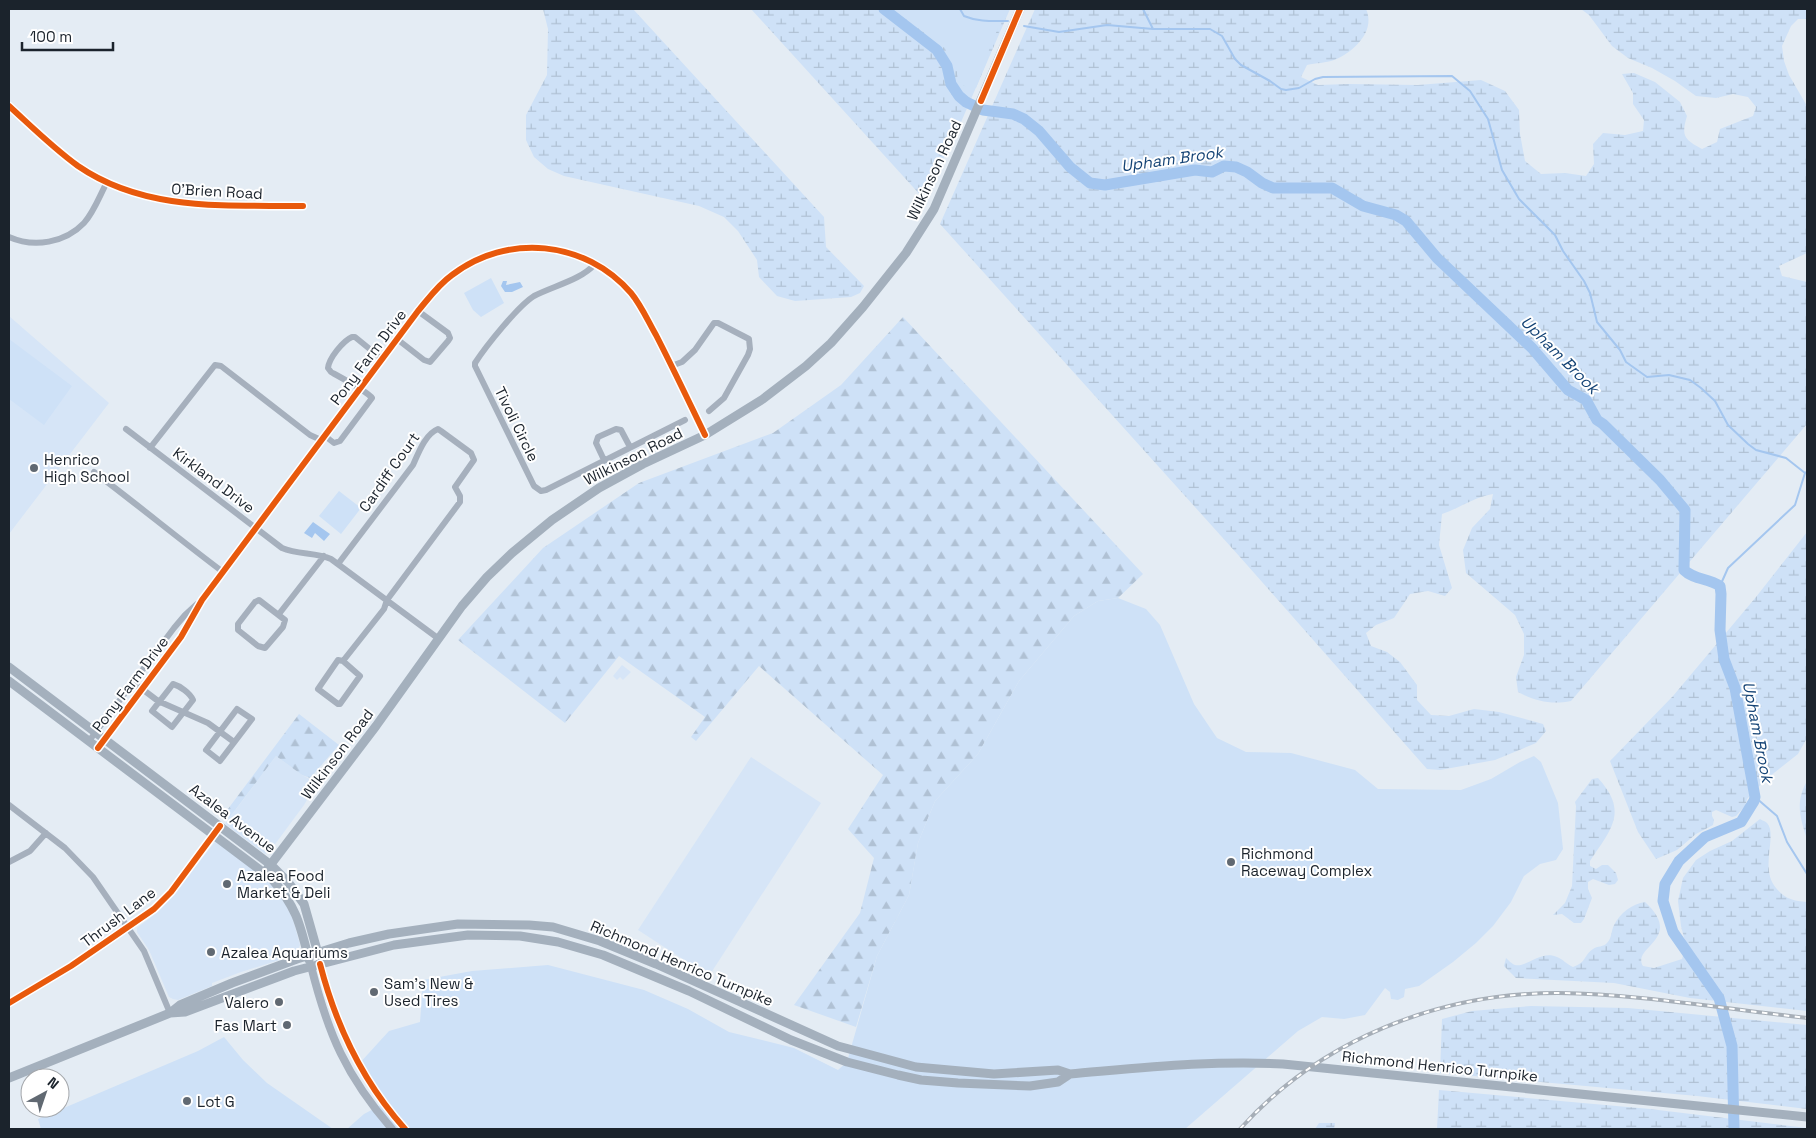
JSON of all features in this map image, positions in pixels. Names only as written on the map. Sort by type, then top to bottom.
[{"type":"main road","name":"Wilkinson Road","points":[[265,872],[439,640],[462,606],[487,577],[512,553],[552,520],[591,492],[622,474],[705,435],[744,412],[781,386],[831,343],[864,307],[906,253],[928,220],[1020,9]]},
{"type":"main road","name":"Azalea Avenue","points":[[9,667],[271,865],[288,882],[304,904],[318,953],[316,965]]},
{"type":"main road","name":"Azalea Avenue","points":[[9,681],[265,872],[284,893],[294,909],[300,923],[308,956],[316,965]]},
{"type":"main road","name":"Richmond Henrico Turnpike","points":[[9,1078],[170,1013],[180,1005],[232,983],[308,956],[388,934],[458,924],[498,923],[553,928],[600,941],[838,1046],[916,1066],[994,1074],[1058,1070],[1070,1074],[1180,1064],[1266,1063],[1807,1117]]},
{"type":"main road","name":"Richmond Henrico Turnpike","points":[[170,1013],[186,1012],[316,965],[394,945],[468,935],[528,937],[558,942],[604,954],[689,991],[791,1040],[847,1062],[898,1075],[921,1080],[1030,1086],[1058,1082],[1070,1074]]},
{"type":"street","name":"O'Brien Road","points":[[9,106],[65,156],[107,182],[144,197],[199,205],[303,206]]},
{"type":"street","points":[[9,237],[21,241],[40,243],[56,240],[71,233],[87,219],[107,182]]},
{"type":"street","name":"Pony Farm Drive","points":[[98,748],[181,637],[202,600],[418,311],[436,289],[452,274],[472,261],[498,252],[543,247],[569,253],[595,264],[612,275],[632,294],[645,315],[705,435]]},
{"type":"street","name":"Tivoli Circle","points":[[595,264],[587,272],[533,297],[520,307],[478,358],[475,366],[537,489],[546,490],[685,420]]},
{"type":"street","points":[[397,339],[424,360],[430,362],[448,341],[450,338],[448,333],[418,311]]},
{"type":"street","points":[[671,366],[682,362],[695,350],[714,323],[718,323],[749,340],[750,349],[748,355],[724,398],[709,411]]},
{"type":"street","points":[[150,448],[212,368],[217,365],[310,434],[334,443],[340,441],[372,398],[331,372],[328,368],[329,362],[346,341],[352,337],[355,337],[382,359]]},
{"type":"street","name":"Kirkland Drive","points":[[126,429],[288,550],[324,556],[338,564],[439,640]]},
{"type":"street","name":"Cardiff Court","points":[[338,564],[413,465],[417,453],[433,431],[438,429],[471,453],[474,460],[456,485],[461,499],[460,502],[387,600]]},
{"type":"street","points":[[604,460],[596,443],[598,437],[616,429],[620,430],[630,447]]},
{"type":"street","points":[[94,472],[223,572]]},
{"type":"street","points":[[279,614],[324,556]]},
{"type":"street","name":"Pony Farm Drive","points":[[89,741],[185,615],[202,600]]},
{"type":"street","points":[[343,662],[384,609],[387,600]]},
{"type":"street","points":[[257,601],[262,601],[279,614],[285,620],[285,624],[265,648],[258,646],[238,630],[238,624],[257,601]]},
{"type":"street","points":[[338,660],[343,662],[359,674],[360,678],[340,704],[338,704],[318,689],[338,660]]},
{"type":"street","points":[[134,682],[158,701],[208,723],[234,742]]},
{"type":"street","points":[[176,684],[194,700],[175,726],[170,726],[152,711],[158,701],[171,685],[176,684]]},
{"type":"street","points":[[238,709],[252,720],[234,742],[220,761],[206,750],[238,709]]},
{"type":"street","points":[[9,805],[65,848],[93,877],[147,959],[170,1013]]},
{"type":"street","name":"Thrush Lane","points":[[9,1003],[71,966],[146,916],[163,901],[220,826]]},
{"type":"street","points":[[9,862],[30,851],[46,833]]},
{"type":"street","name":"Azalea Avenue","points":[[316,965],[326,1020],[343,1061],[360,1089],[392,1129]]},
{"type":"street","name":"Azalea Avenue","points":[[316,965],[351,1051],[371,1086],[405,1129]]},
{"type":"shaded area","name":"Henrico High School","points":[[9,316],[109,403],[9,534]]},
{"type":"shaded area","points":[[622,665],[631,672],[623,680],[620,677],[617,680],[613,676]]},
{"type":"shaded area","points":[[276,756],[302,775],[317,783],[304,805],[270,851],[265,854],[225,824]]},
{"type":"shaded area","points":[[751,757],[821,803],[709,976],[638,930]]},
{"type":"shaded area","points":[[217,841],[268,880],[281,894],[293,919],[300,945],[297,952],[292,956],[212,983],[212,986],[178,1000],[173,999],[169,997],[149,950],[137,932],[137,928],[159,911],[172,897]]},
{"type":"green space","points":[[543,9],[633,9],[824,217],[826,247],[864,286],[860,293],[851,297],[795,301],[777,296],[759,277],[757,260],[738,231],[724,217],[699,206],[564,176],[548,169],[534,157],[526,140],[526,115],[547,75],[548,29]]},
{"type":"green space","points":[[751,9],[1010,9],[955,136],[923,198]]},
{"type":"green space","points":[[892,9],[1006,9],[988,52],[987,61],[976,88],[967,88],[957,80],[958,71],[950,60],[945,48],[936,44],[926,34]]},
{"type":"green space","points":[[1035,9],[1366,9],[1368,25],[1366,33],[1356,46],[1334,60],[1307,65],[1301,77],[1318,85],[1418,85],[1481,80],[1505,91],[1519,110],[1520,134],[1525,161],[1541,174],[1565,173],[1586,176],[1594,164],[1593,144],[1603,133],[1625,135],[1643,131],[1644,120],[1633,104],[1633,93],[1622,74],[1634,73],[1655,82],[1680,102],[1687,116],[1684,133],[1691,142],[1702,149],[1717,142],[1720,129],[1753,116],[1756,107],[1748,97],[1733,94],[1716,98],[1696,96],[1652,68],[1628,58],[1612,46],[1589,15],[1581,9],[1807,10],[1807,19],[1798,19],[1791,26],[1782,46],[1784,61],[1789,75],[1807,106],[1807,253],[1779,266],[1782,276],[1807,282],[1807,424],[1571,701],[1557,703],[1543,701],[1518,692],[1516,677],[1524,655],[1524,634],[1515,615],[1466,573],[1463,550],[1472,528],[1490,509],[1493,494],[1442,514],[1439,545],[1452,588],[1445,596],[1428,591],[1410,594],[1394,618],[1376,625],[1366,633],[1371,646],[1387,652],[1400,662],[1417,685],[1417,700],[1431,715],[1449,716],[1474,709],[1499,712],[1543,724],[1546,731],[1536,743],[1495,760],[1440,770],[1427,769],[1240,557],[940,224]]},
{"type":"green space","points":[[491,278],[504,303],[481,317],[473,310],[464,293]]},
{"type":"green space","points":[[903,317],[1143,574],[1118,598],[1098,601],[1074,616],[1019,681],[978,754],[935,801],[918,843],[909,895],[877,956],[856,1027],[794,1005],[860,913],[874,858],[848,829],[883,775],[759,666],[696,741],[691,737],[705,717],[619,656],[565,723],[458,640],[543,548],[639,483],[773,433],[841,385]]},
{"type":"green space","points":[[9,339],[72,386],[44,425],[9,399]]},
{"type":"green space","points":[[339,491],[361,508],[341,534],[319,516]]},
{"type":"green space","points":[[1807,532],[1807,738],[1798,754],[1765,780],[1747,799],[1745,806],[1736,816],[1732,817],[1716,810],[1712,812],[1713,825],[1696,834],[1677,850],[1656,859],[1638,832],[1610,761],[1673,696],[1756,597]]},
{"type":"green space","name":"Richmond Raceway Complex","points":[[1118,598],[1146,609],[1160,625],[1194,704],[1217,738],[1246,752],[1291,753],[1355,770],[1378,789],[1461,790],[1491,779],[1534,756],[1541,762],[1558,803],[1563,849],[1556,860],[1540,864],[1524,876],[1511,902],[1493,926],[1453,962],[1419,986],[1405,989],[1404,997],[1398,1000],[1391,999],[1390,992],[1385,988],[1365,1015],[1344,1019],[1322,1017],[1298,1031],[1185,1129],[347,1129],[364,1114],[383,1104],[358,1065],[389,1031],[420,1022],[423,980],[472,971],[548,965],[644,990],[688,1009],[729,1032],[794,1048],[838,1070],[847,1062],[877,956],[909,895],[918,843],[935,801],[978,754],[1019,681],[1074,616],[1098,601]]},
{"type":"green space","points":[[299,714],[339,745],[310,778],[302,775],[276,756],[227,821],[222,817]]},
{"type":"green space","points":[[1598,778],[1613,801],[1615,811],[1610,830],[1590,861],[1590,866],[1596,869],[1602,865],[1608,865],[1616,873],[1618,880],[1615,884],[1609,885],[1593,879],[1588,882],[1588,889],[1592,898],[1584,919],[1581,923],[1574,923],[1562,914],[1553,915],[1565,903],[1572,886],[1575,802],[1592,779]]},
{"type":"green space","points":[[1807,781],[1807,839],[1802,824],[1800,803]]},
{"type":"green space","points":[[1760,819],[1767,823],[1770,828],[1769,871],[1771,880],[1779,892],[1786,897],[1807,902],[1807,1011],[1690,998],[1614,983],[1516,978],[1504,966],[1506,958],[1519,965],[1551,955],[1573,967],[1583,961],[1593,949],[1607,943],[1614,925],[1623,913],[1631,907],[1645,902],[1656,915],[1660,925],[1659,934],[1641,959],[1643,966],[1654,968],[1682,959],[1686,945],[1681,926],[1678,901],[1683,878],[1696,860],[1732,841]]},
{"type":"green space","points":[[1531,1006],[1628,1008],[1807,1025],[1807,1109],[1697,1096],[1440,1073],[1442,1019],[1472,1011]]},
{"type":"green space","name":"Lot G","points":[[224,1037],[243,1060],[267,1083],[333,1129],[41,1129],[38,1119],[70,1118],[70,1105],[198,1051]]},
{"type":"green space","points":[[1439,1090],[1650,1109],[1807,1129],[1437,1129]]},
{"type":"green space","points":[[1319,1123],[1335,1123],[1334,1129],[1315,1129]]},
{"type":"water","points":[[503,281],[507,281],[506,285],[520,282],[523,287],[512,292],[505,292],[501,286]]},
{"type":"water","points":[[313,522],[330,534],[324,541],[315,533],[312,538],[304,533]]},
{"type":"waterway","name":"Upham Brook","points":[[884,9],[937,50],[947,66],[951,84],[959,96],[966,102],[983,110],[1013,114],[1024,119],[1039,131],[1070,167],[1090,183],[1105,185],[1195,170],[1212,172],[1224,166],[1236,167],[1273,188],[1332,188],[1363,206],[1396,215],[1406,221],[1437,258],[1532,348],[1568,390],[1586,400],[1597,420],[1660,480],[1685,510],[1684,570],[1692,576],[1720,586],[1720,630],[1724,659],[1735,688],[1755,797],[1741,822],[1705,837],[1679,861],[1665,884],[1663,901],[1673,932],[1719,998],[1732,1046],[1734,1129]]},
{"type":"waterway","points":[[960,9],[964,16],[975,19],[1008,21]]},
{"type":"waterway","points":[[1143,9],[1153,29]]},
{"type":"waterway","points":[[1024,26],[1059,32],[1107,25],[1153,29],[1210,29],[1222,36],[1235,59],[1241,65],[1281,89],[1286,90],[1299,88],[1315,79],[1323,77],[1452,76],[1470,91],[1488,119],[1502,170],[1519,199],[1555,235],[1590,293],[1597,322],[1620,350],[1626,362],[1647,377],[1669,375],[1690,380],[1715,401],[1728,425],[1748,444],[1756,450],[1786,458],[1805,473]]},
{"type":"waterway","points":[[1720,586],[1728,568],[1795,505],[1805,473],[1807,472]]},
{"type":"waterway","points":[[1755,797],[1777,816],[1787,842],[1807,874]]},
{"type":"railway","points":[[1240,1129],[1272,1098],[1307,1070],[1344,1047],[1384,1028],[1426,1013],[1469,1002],[1513,995],[1589,994],[1651,999],[1807,1018]]},
{"type":"cycle path","points":[[981,101],[1020,9]]},
{"type":"cycle path","points":[[9,106],[78,166],[104,181],[131,192],[158,199],[187,203],[303,206]]},
{"type":"cycle path","points":[[98,748],[181,637],[202,600],[418,311],[447,279],[474,262],[497,253],[521,248],[545,248],[569,253],[591,262],[612,275],[631,293],[641,308],[705,435]]},
{"type":"cycle path","points":[[9,1003],[71,966],[154,909],[171,892],[220,826]]},
{"type":"cycle path","points":[[320,964],[326,987],[352,1052],[376,1092],[405,1129]]},
{"type":"place","name":"Henrico High School","points":[[34,468]]},
{"type":"place","name":"Richmond Raceway Complex","points":[[1231,862]]},
{"type":"place","name":"Azalea Food Market & Deli","points":[[227,884]]},
{"type":"place","name":"Azalea Aquariums","points":[[211,952]]},
{"type":"place","name":"Sam's New & Used Tires","points":[[374,992]]},
{"type":"place","name":"Valero","points":[[279,1002]]},
{"type":"place","name":"Fas Mart","points":[[287,1025]]},
{"type":"place","name":"Lot G","points":[[187,1101]]}]
